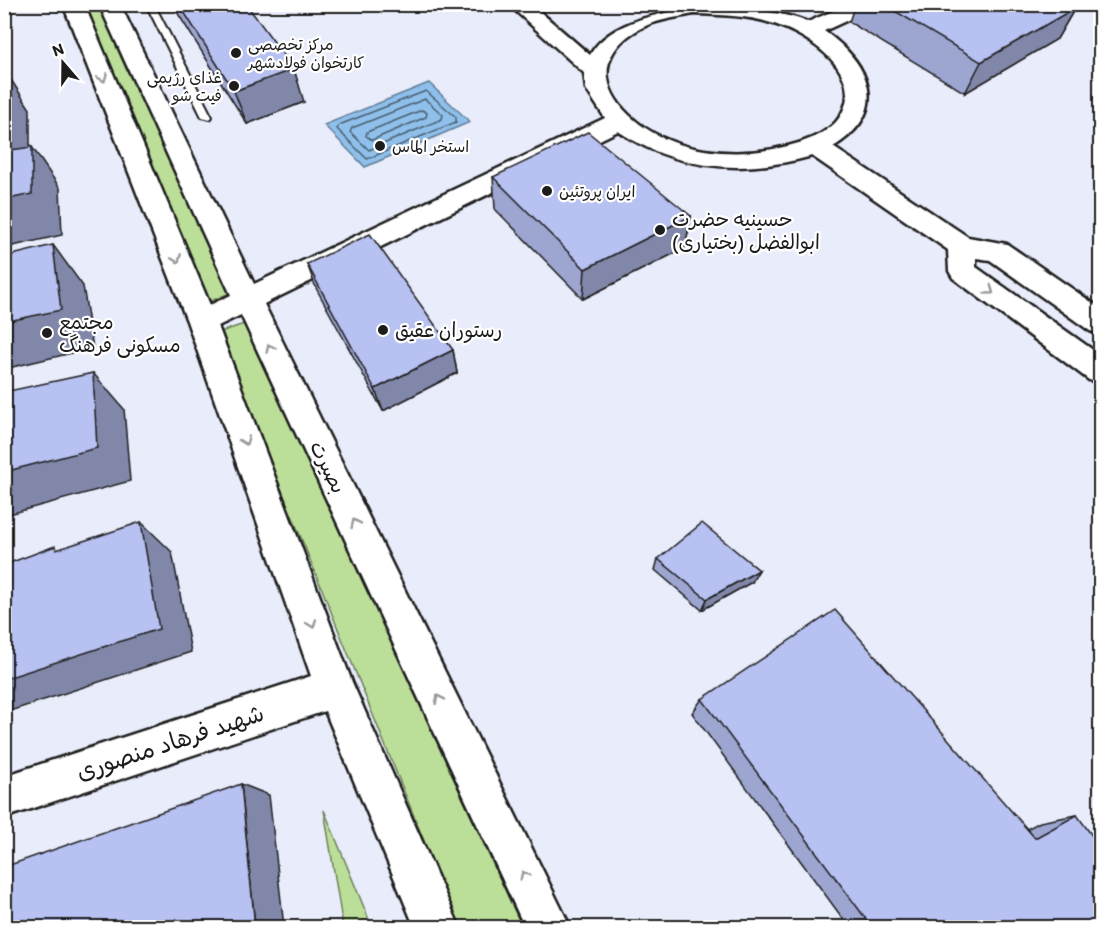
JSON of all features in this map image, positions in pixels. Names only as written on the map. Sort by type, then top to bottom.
[{"type":"street","points":[[73,4],[202,321],[335,688],[438,927]]},
{"type":"street","name":"بصیرت","points":[[110,4],[248,300],[549,927]]},
{"type":"street","points":[[518,4],[594,70]]},
{"type":"street","points":[[809,30],[867,4]]},
{"type":"street","points":[[694,8],[735,8],[774,16],[809,30],[838,50],[855,75],[858,101],[845,126],[816,147],[780,158],[747,160],[690,155],[650,141],[619,121],[604,105],[596,87],[594,70],[604,46],[626,27],[657,14],[694,8]]},
{"type":"street","points":[[202,321],[619,121]]},
{"type":"street","points":[[816,147],[961,246],[997,251],[1101,323]]},
{"type":"street","points":[[961,246],[963,271],[1101,371]]},
{"type":"street","name":"شهید فرهاد منصوری","points":[[4,797],[335,688]]},
{"type":"lane","points":[[150,4],[207,117]]},
{"type":"green space","points":[[82,5],[99,5],[124,64],[232,292],[206,303]]},
{"type":"green space","points":[[244,324],[522,927],[459,927],[218,333]]},
{"type":"green space","points":[[324,810],[372,927],[343,927]]},
{"type":"water","name":"استخر الماس","points":[[429,83],[470,122],[365,167],[324,125]]},
{"type":"building","name":"مرکز تخصصی کارتخوان فولادشهر","points":[[179,4],[246,4],[294,69],[234,91]]},
{"type":"building","points":[[883,4],[1069,4],[1075,8],[981,62]]},
{"type":"building","points":[[588,132],[691,216],[585,269],[493,177]]},
{"type":"building","points":[[32,147],[32,194],[4,200],[4,151]]},
{"type":"building","name":"رستوران عقیق","points":[[370,234],[453,350],[375,389],[307,264]]},
{"type":"building","points":[[53,245],[61,310],[4,322],[4,257]]},
{"type":"building","points":[[93,373],[97,448],[4,472],[4,392]]},
{"type":"building","points":[[141,522],[159,629],[4,679],[4,565],[55,546],[56,550]]},
{"type":"building","points":[[702,523],[759,570],[707,599],[658,559]]},
{"type":"building","points":[[835,610],[1035,838],[1077,815],[1101,848],[1101,923],[1096,927],[872,927],[702,699]]},
{"type":"building","points":[[241,784],[255,927],[4,927],[4,867]]},
{"type":"place","name":"مرکز تخصصی کارتخوان فولادشهر","points":[[236,53]]},
{"type":"place","name":"غذای رژیمی فیت شو","points":[[234,86]]},
{"type":"place","name":"استخر الماس","points":[[380,146]]},
{"type":"place","name":"ایران پروتئین","points":[[547,191]]},
{"type":"place","name":"حسینیه حضرت ابوالفضل (بختیاری)","points":[[660,230]]},
{"type":"place","name":"رستوران عقیق","points":[[383,330]]},
{"type":"place","name":"مجتمع مسکونی فرهنگ","points":[[47,333]]}]
